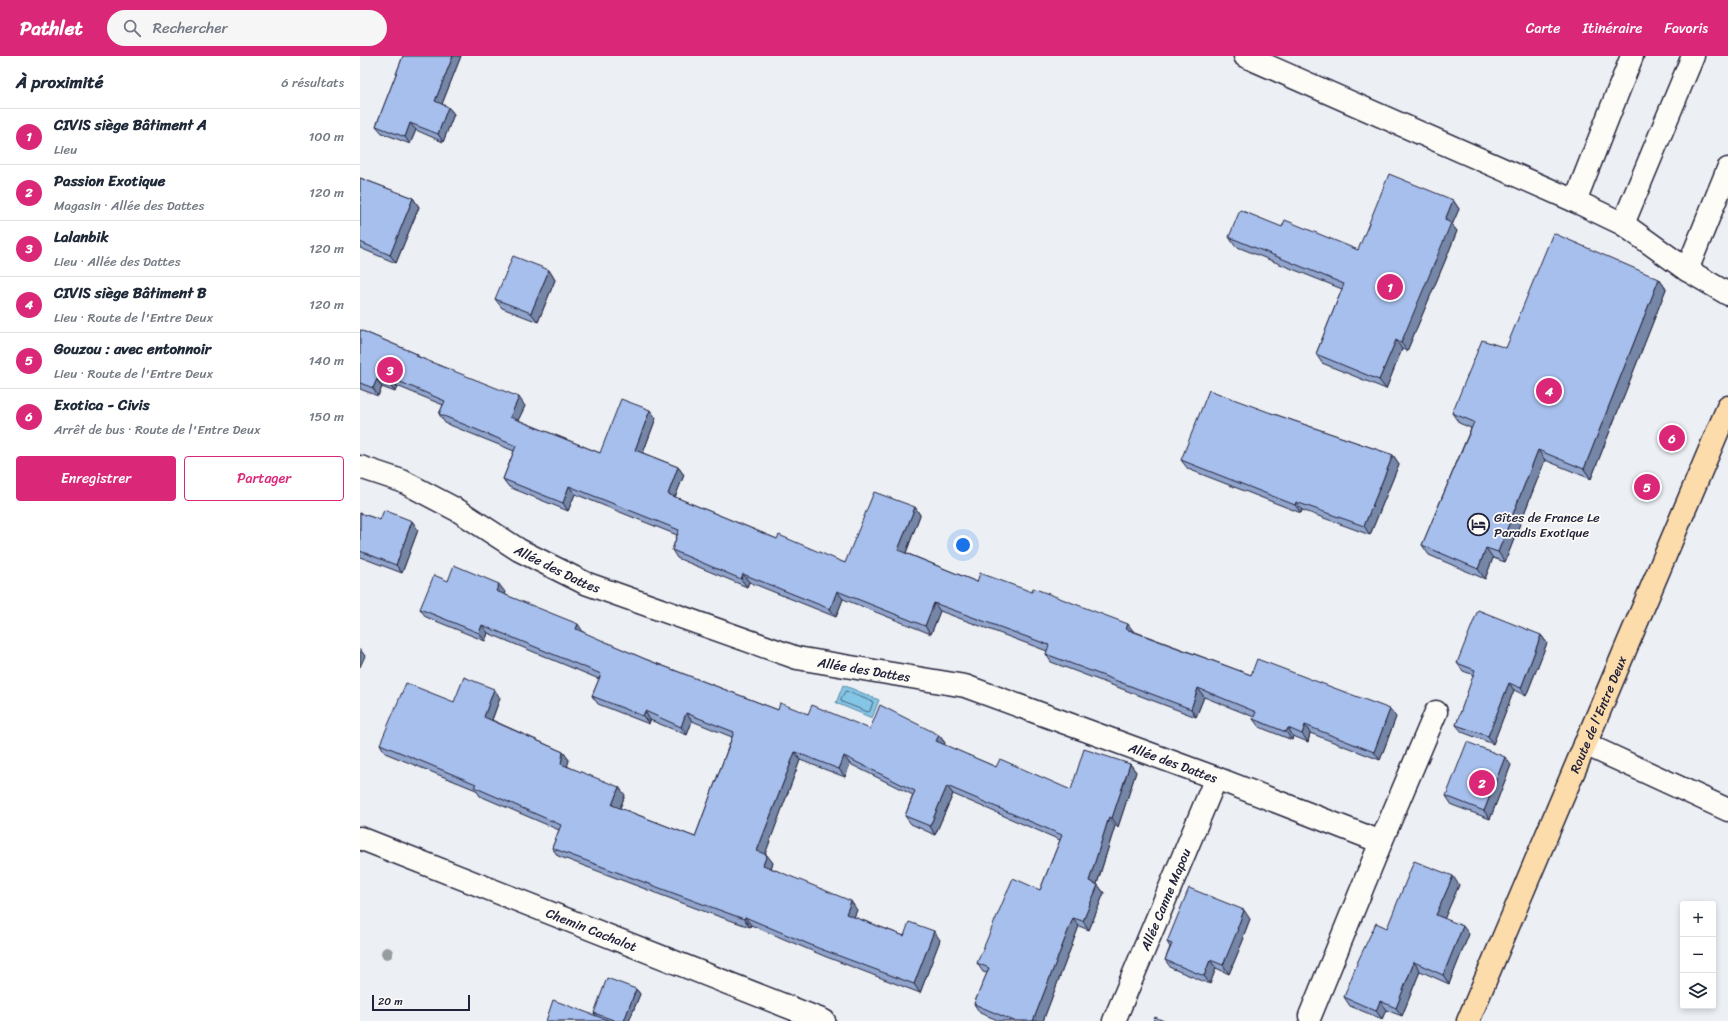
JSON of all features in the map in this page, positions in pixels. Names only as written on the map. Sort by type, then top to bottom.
[{"type":"main road","name":"Route de l'Entre Deux","points":[[1468,1021],[1728,407]]},
{"type":"street","points":[[1246,56],[1575,201],[1623,224],[1687,270],[1728,294]]},
{"type":"street","points":[[1575,201],[1632,56]]},
{"type":"street","points":[[1623,224],[1693,56]]},
{"type":"street","points":[[1687,270],[1728,169]]},
{"type":"street","name":"Allée des Dattes","points":[[360,467],[402,481],[459,511],[519,550],[585,583],[797,658],[966,686],[1216,778],[1381,842]]},
{"type":"street","points":[[1310,1016],[1436,712]]},
{"type":"street","points":[[1585,744],[1728,810]]},
{"type":"street","name":"Allée Canne Mapou","points":[[1114,1021],[1216,778]]},
{"type":"street","name":"Chemin Cachalot","points":[[360,838],[824,1021]]},
{"type":"water","points":[[843,685],[879,700],[872,718],[836,703]]},
{"type":"building","points":[[403,56],[453,56],[435,101],[448,107],[438,134],[410,123],[405,137],[376,126]]},
{"type":"building","points":[[1389,174],[1453,200],[1445,220],[1451,223],[1401,343],[1396,340],[1379,380],[1316,354],[1344,284],[1229,237],[1240,210],[1282,227],[1285,220],[1358,250]]},
{"type":"building","points":[[360,178],[413,198],[390,255],[360,242]]},
{"type":"building","points":[[1553,233],[1659,279],[1584,469],[1538,450],[1498,552],[1486,548],[1478,569],[1422,545],[1474,422],[1452,413],[1482,340],[1506,348]]},
{"type":"building","points":[[513,256],[549,270],[531,313],[495,299]]},
{"type":"building","points":[[360,330],[417,354],[416,356],[519,397],[510,417],[600,453],[621,399],[650,410],[635,450],[678,467],[668,494],[777,539],[779,535],[845,563],[874,492],[915,507],[898,550],[977,582],[980,573],[1032,592],[1033,588],[1128,624],[1126,629],[1251,675],[1257,659],[1390,709],[1374,752],[1305,725],[1302,734],[1288,728],[1286,732],[1253,719],[1256,712],[1198,688],[1191,709],[1046,654],[1049,645],[934,603],[925,626],[837,591],[830,609],[743,574],[741,579],[672,550],[679,530],[569,486],[563,503],[503,479],[516,446],[439,414],[445,401],[391,378],[389,384],[377,379],[373,388],[360,383]]},
{"type":"building","points":[[1209,390],[1393,455],[1364,526],[1296,502],[1295,505],[1181,460]]},
{"type":"building","points":[[384,510],[412,521],[396,565],[360,551],[360,513],[380,520]]},
{"type":"building","points":[[454,565],[499,584],[496,591],[578,624],[576,629],[645,659],[778,710],[780,703],[808,714],[812,705],[870,729],[880,705],[939,735],[936,741],[996,767],[1000,759],[1071,790],[1084,749],[1130,764],[1112,818],[1109,817],[1089,881],[1098,885],[1083,921],[1073,918],[1033,1021],[1014,1021],[974,1004],[989,968],[977,963],[1013,878],[1040,890],[1062,835],[947,786],[930,826],[905,816],[915,791],[844,756],[839,769],[795,752],[757,851],[767,855],[763,865],[851,901],[846,914],[904,936],[909,922],[934,931],[914,984],[818,948],[745,917],[744,919],[552,848],[561,825],[474,787],[476,784],[380,744],[406,683],[454,702],[464,677],[494,689],[484,717],[563,752],[561,764],[619,787],[612,805],[695,837],[734,732],[686,713],[681,727],[645,711],[643,716],[592,696],[601,674],[482,625],[479,633],[420,609],[434,575],[448,581]]},
{"type":"building","points":[[1478,610],[1541,635],[1521,688],[1509,683],[1488,736],[1456,725],[1475,670],[1457,663]]},
{"type":"building","points":[[1467,742],[1505,757],[1484,811],[1446,796]]},
{"type":"building","points":[[1414,861],[1453,876],[1436,915],[1463,926],[1443,975],[1414,962],[1396,1008],[1380,1001],[1376,1011],[1344,997],[1358,961],[1376,923],[1387,928]]},
{"type":"building","points":[[1189,888],[1244,910],[1223,965],[1210,960],[1204,976],[1165,960],[1172,944],[1167,942]]},
{"type":"building","points":[[607,978],[636,989],[624,1021],[616,1021],[594,1013]]},
{"type":"building","points":[[553,1000],[610,1021],[546,1021]]},
{"type":"building","points":[[1155,1017],[1164,1021],[1153,1021]]},
{"type":"place","name":"CIVIS siège Bâtiment A","points":[[1390,287]]},
{"type":"place","name":"Lalanbik","points":[[390,370]]},
{"type":"place","name":"CIVIS siège Bâtiment B","points":[[1549,391]]},
{"type":"place","name":"Exotica - Civis","points":[[1672,438]]},
{"type":"place","name":"Gouzou : avec entonnoir","points":[[1647,487]]},
{"type":"place","name":"Gîtes de France Le Paradis Exotique","points":[[1478,524]]},
{"type":"place","name":"Passion Exotique","points":[[1482,783]]}]
